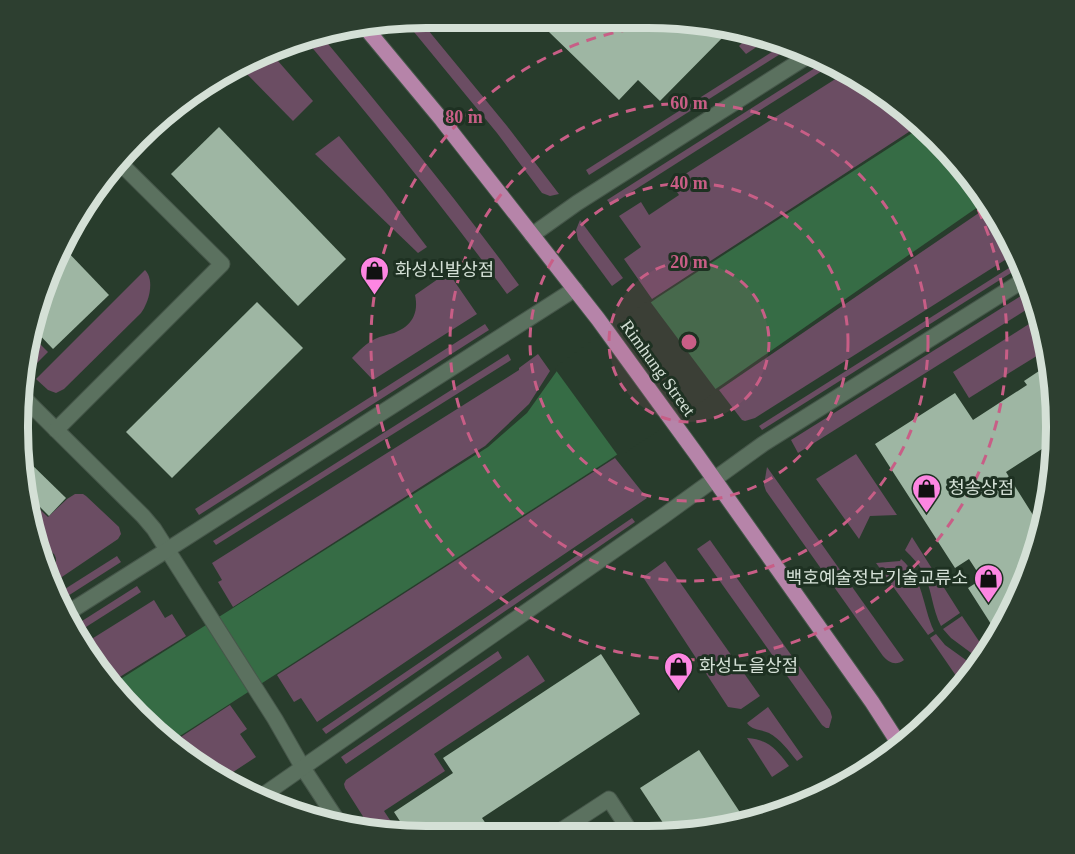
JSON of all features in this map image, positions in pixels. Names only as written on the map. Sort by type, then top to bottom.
[{"type":"main road","name":"Rimhung Street","points":[[370,33],[442,120],[598,319],[698,455],[896,739]]},
{"type":"street","points":[[532,235],[577,203],[802,60]]},
{"type":"street","points":[[56,430],[222,264],[124,167]]},
{"type":"street","points":[[268,792],[715,480],[763,444],[1019,283]]},
{"type":"street","points":[[73,609],[575,289]]},
{"type":"street","points":[[29,403],[154,529],[333,814]]},
{"type":"street","points":[[568,826],[609,799],[627,826]]},
{"type":"shaded area","points":[[426,28],[507,126],[559,194],[550,196],[542,193],[497,133],[411,29]]},
{"type":"shaded area","points":[[745,40],[760,45],[746,54],[739,46]]},
{"type":"shaded area","points":[[326,42],[446,189],[519,285],[507,294],[382,133],[311,46]]},
{"type":"shaded area","points":[[775,50],[783,53],[589,175],[586,170]]},
{"type":"shaded area","points":[[276,59],[313,101],[293,121],[246,73]]},
{"type":"shaded area","points":[[817,67],[824,70],[611,205],[607,200]]},
{"type":"shaded area","points":[[838,77],[891,111],[913,129],[652,299],[624,259],[641,247],[619,216],[641,202],[649,215],[679,195],[671,183]]},
{"type":"shaded area","points":[[915,131],[948,164],[979,206],[723,384],[606,462],[177,738],[145,709],[119,680],[488,447],[527,413],[559,368],[657,298]]},
{"type":"shaded area","points":[[339,136],[427,247],[418,253],[315,154]]},
{"type":"shaded area","points":[[982,211],[993,228],[1008,258],[755,418],[742,420],[719,390]]},
{"type":"shaded area","points":[[580,220],[623,278],[612,286],[578,240],[576,230]]},
{"type":"shaded area","points":[[1012,266],[1014,271],[762,430],[759,426]]},
{"type":"shaded area","points":[[145,270],[150,279],[150,291],[141,313],[64,389],[56,393],[48,390],[36,379]]},
{"type":"shaded area","points":[[448,272],[477,314],[373,380],[352,358],[372,341],[394,333],[410,323],[416,308],[415,295]]},
{"type":"shaded area","points":[[1023,294],[1028,309],[798,453],[791,440]]},
{"type":"shaded area","points":[[1032,322],[1040,354],[969,398],[953,372]]},
{"type":"shaded area","points":[[485,324],[489,330],[199,515],[195,509]]},
{"type":"shaded area","points":[[38,342],[48,352],[33,367]]},
{"type":"shaded area","points":[[508,354],[511,360],[216,545],[213,541]]},
{"type":"shaded area","points":[[538,354],[550,371],[529,404],[485,446],[233,607],[218,582],[222,580],[212,563],[519,370]]},
{"type":"shaded area","points":[[856,454],[897,515],[870,516],[859,539],[816,479]]},
{"type":"shaded area","points":[[615,458],[647,498],[317,722],[301,698],[294,702],[277,675]]},
{"type":"shaded area","points":[[767,467],[904,660],[893,663],[883,656],[766,491],[764,485]]},
{"type":"shaded area","points":[[75,494],[83,494],[119,527],[121,534],[118,539],[59,579],[54,565],[56,559],[48,548],[36,506],[48,517]]},
{"type":"shaded area","points":[[632,518],[635,522],[326,734],[322,729]]},
{"type":"shaded area","points":[[912,537],[960,613],[941,626],[923,572],[905,550]]},
{"type":"shaded area","points":[[710,540],[830,710],[832,717],[829,728],[822,725],[697,549]]},
{"type":"shaded area","points":[[117,556],[121,562],[67,597],[64,590]]},
{"type":"shaded area","points":[[901,559],[914,575],[922,593],[934,631],[928,635],[876,563],[900,561]]},
{"type":"shaded area","points":[[665,561],[760,696],[741,709],[728,707],[643,577]]},
{"type":"shaded area","points":[[137,586],[141,592],[84,629],[80,622]]},
{"type":"shaded area","points":[[154,600],[165,618],[172,614],[186,636],[118,678],[91,640]]},
{"type":"shaded area","points":[[962,616],[981,644],[974,655],[943,629]]},
{"type":"shaded area","points":[[936,634],[945,645],[969,662],[958,678],[930,638]]},
{"type":"shaded area","points":[[498,651],[502,658],[346,764],[341,757]]},
{"type":"shaded area","points":[[528,655],[545,681],[434,754],[445,771],[384,811],[393,824],[366,821],[345,788],[346,780]]},
{"type":"shaded area","points":[[230,705],[247,729],[240,734],[256,757],[231,773],[178,739]]},
{"type":"shaded area","points":[[768,707],[803,757],[797,761],[773,736],[754,729],[747,723]]},
{"type":"shaded area","points":[[747,738],[771,746],[789,766],[772,777]]},
{"type":"pier","points":[[649,300],[717,391],[619,457],[555,369]]},
{"type":"building","points":[[553,28],[648,28],[724,36],[660,101],[638,80],[619,100],[549,32]]},
{"type":"building","points":[[219,127],[346,259],[298,306],[171,174]]},
{"type":"building","points":[[69,253],[109,295],[53,349],[39,335],[50,299]]},
{"type":"building","points":[[257,302],[303,348],[172,478],[126,432]]},
{"type":"building","points":[[1042,369],[1046,401],[1046,446],[1006,472],[1036,519],[1016,579],[993,627],[968,588],[982,579],[969,559],[955,568],[875,444],[955,393],[973,420],[1027,385],[1024,381]]},
{"type":"building","points":[[30,463],[66,498],[49,516],[36,503]]},
{"type":"building","points":[[601,654],[640,714],[482,818],[488,826],[402,825],[394,812],[453,773],[443,758]]},
{"type":"building","points":[[699,750],[741,814],[665,825],[640,788]]},
{"type":"place","name":"화성신발상점","points":[[374,296]]},
{"type":"place","name":"청송상점","points":[[927,514]]},
{"type":"place","name":"백호예술정보기술교류소","points":[[989,604]]},
{"type":"place","name":"화성노을상점","points":[[678,692]]}]
